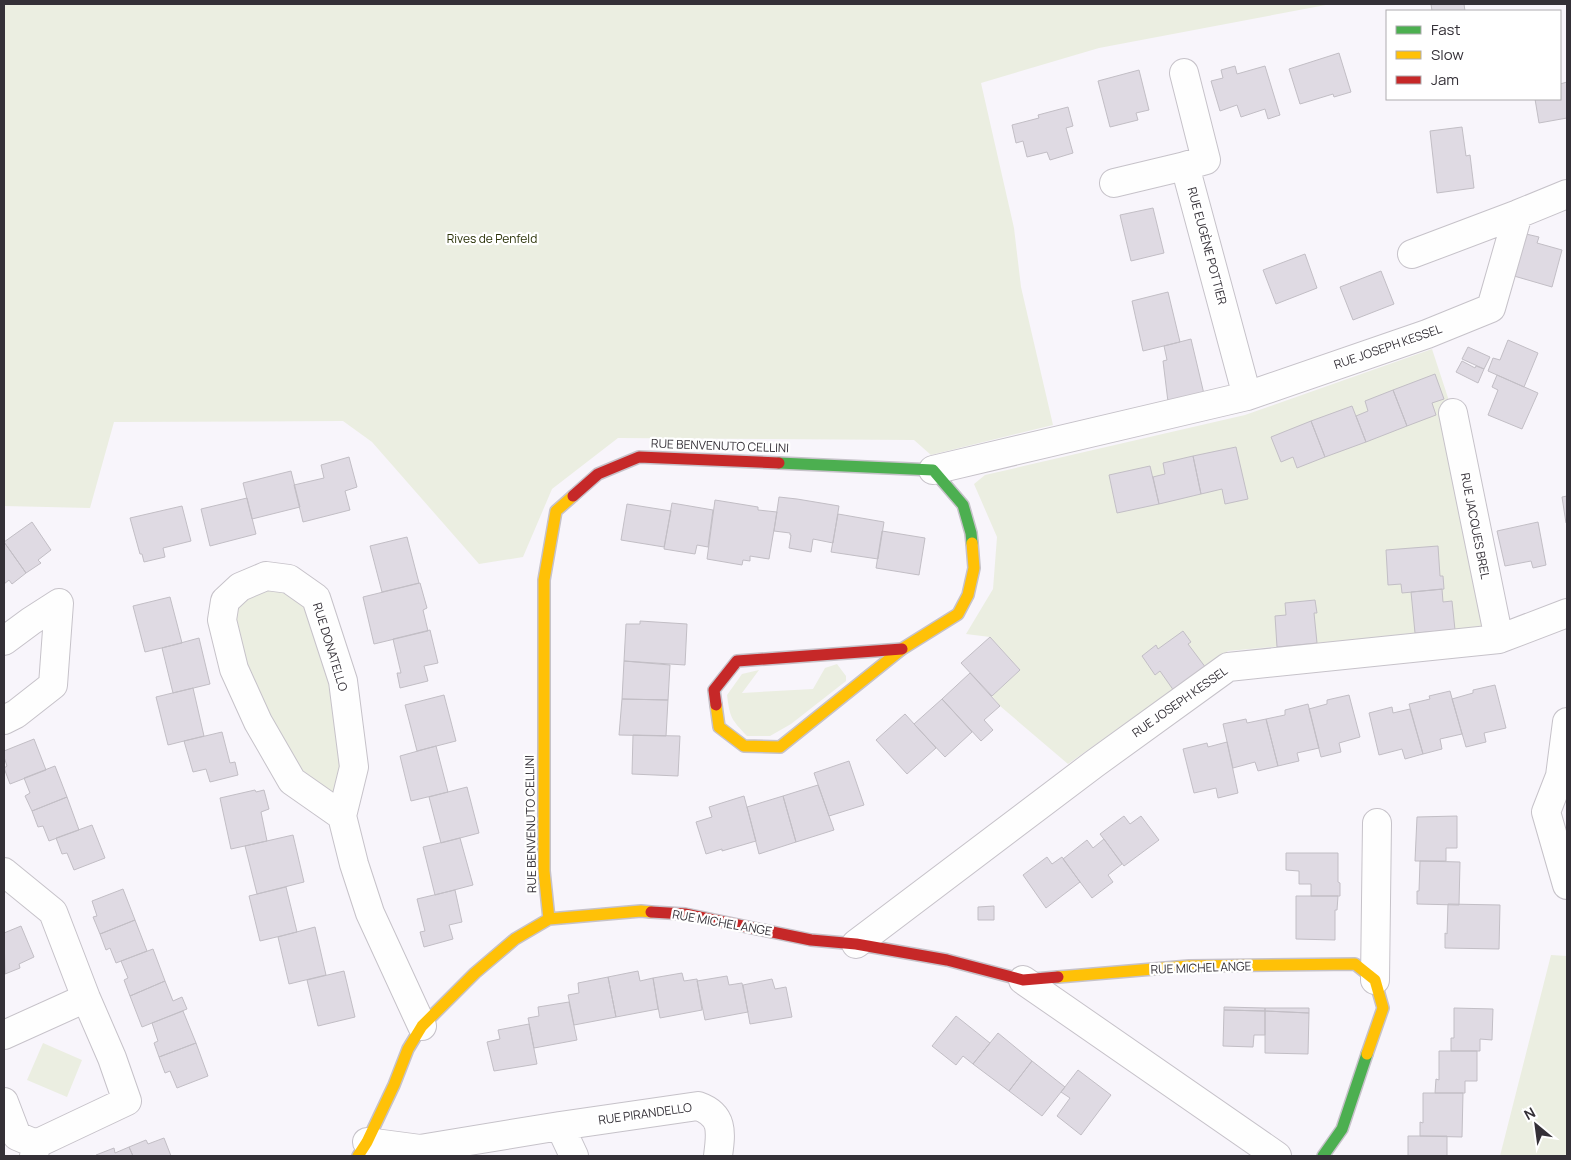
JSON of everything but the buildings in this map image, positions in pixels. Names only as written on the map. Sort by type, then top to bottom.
[{"type":"street","points":[[1114,183],[1206,160],[1184,73]]},
{"type":"street","name":"RUE EUGÈNE POTTIER","points":[[1185,166],[1247,396]]},
{"type":"street","points":[[1412,254],[1567,194]]},
{"type":"street","name":"RUE JOSEPH KESSEL","points":[[933,470],[1247,396],[1427,334],[1491,308],[1518,214]]},
{"type":"street","name":"RUE JACQUES BREL","points":[[1453,413],[1499,639]]},
{"type":"street","name":"RUE BENVENUTO CELLINI","points":[[548,919],[544,871],[544,580],[556,511],[598,474],[639,457],[933,470]]},
{"type":"street","points":[[902,649],[737,661],[714,690],[719,727],[744,746],[780,748],[902,649],[958,614],[968,595],[974,568],[971,533],[963,505],[933,470]]},
{"type":"street","name":"RUE DONATELLO","points":[[342,816],[292,781],[258,722],[234,669],[222,620],[225,601],[240,587],[266,576],[289,578],[316,598],[343,681],[354,767],[342,816],[354,864],[370,913],[422,1026]]},
{"type":"street","points":[[4,641],[59,603],[53,685],[16,714],[4,720]]},
{"type":"street","name":"RUE JOSEPH KESSEL","points":[[856,944],[1094,764],[1228,666],[1499,639],[1567,613]]},
{"type":"street","points":[[1567,722],[1560,776],[1546,812],[1567,885]]},
{"type":"street","points":[[1323,1156],[1342,1129],[1383,1008],[1375,980],[1378,823]]},
{"type":"street","points":[[4,872],[52,912],[112,1058],[127,1101],[35,1150],[17,1136],[4,1102]]},
{"type":"street","name":"RUE MICHEL ANGE","points":[[363,1149],[394,1085],[408,1050],[422,1026],[475,973],[515,939],[548,919],[641,911],[685,914],[811,940],[856,944],[947,960],[1023,980],[1189,966],[1355,964],[1375,980]]},
{"type":"street","name":"RUE MICHEL ANGE","points":[[1023,980],[1277,1156]]},
{"type":"street","points":[[4,1035],[86,998]]},
{"type":"street","name":"RUE PIRANDELLO","points":[[363,1149],[420,1149],[698,1106],[709,1110],[721,1129],[718,1156]]},
{"type":"street","points":[[560,1126],[574,1156]]},
{"type":"green space","name":"Rives de Penfeld","points":[[4,4],[1331,4],[1099,48],[981,83],[1014,228],[1021,287],[1053,425],[931,455],[914,440],[618,438],[552,489],[523,557],[479,564],[372,442],[343,421],[114,422],[90,508],[4,506]]},
{"type":"green space","points":[[1432,349],[1453,413],[1488,631],[1228,651],[1174,691],[1068,764],[1000,706],[992,696],[1020,670],[990,637],[966,634],[993,589],[997,537],[974,484],[985,475],[1245,415]]},
{"type":"green space","points":[[266,576],[316,598],[343,681],[342,816],[258,722],[225,601]]},
{"type":"green space","points":[[837,664],[846,676],[846,681],[791,724],[770,736],[747,736],[732,718],[727,695],[742,674],[759,670],[742,693],[813,689],[825,668]]},
{"type":"green space","points":[[1551,955],[1567,956],[1567,1156],[1500,1156]]},
{"type":"green space","points":[[43,1043],[82,1060],[67,1097],[27,1080]]},
{"type":"traffic: fast","points":[[779,463],[933,470],[963,505],[972,543]]},
{"type":"traffic: fast","points":[[1323,1156],[1342,1129],[1367,1054]]},
{"type":"traffic: slow","points":[[549,919],[544,871],[544,580],[556,511],[573,496]]},
{"type":"traffic: slow","points":[[716,705],[719,727],[744,746],[780,747],[902,649],[958,614],[968,595],[974,568],[972,543]]},
{"type":"traffic: slow","points":[[358,1156],[367,1142],[394,1085],[408,1049],[422,1026],[475,973],[515,939],[549,919],[641,911],[651,912]]},
{"type":"traffic: slow","points":[[1058,977],[1189,966],[1355,964],[1375,980],[1383,1008],[1367,1054]]},
{"type":"traffic: jam","points":[[573,496],[598,474],[639,457],[779,463]]},
{"type":"traffic: jam","points":[[716,705],[714,690],[737,661],[902,649]]},
{"type":"traffic: jam","points":[[651,912],[685,914],[811,940],[856,944],[947,960],[1023,980],[1058,977]]}]
